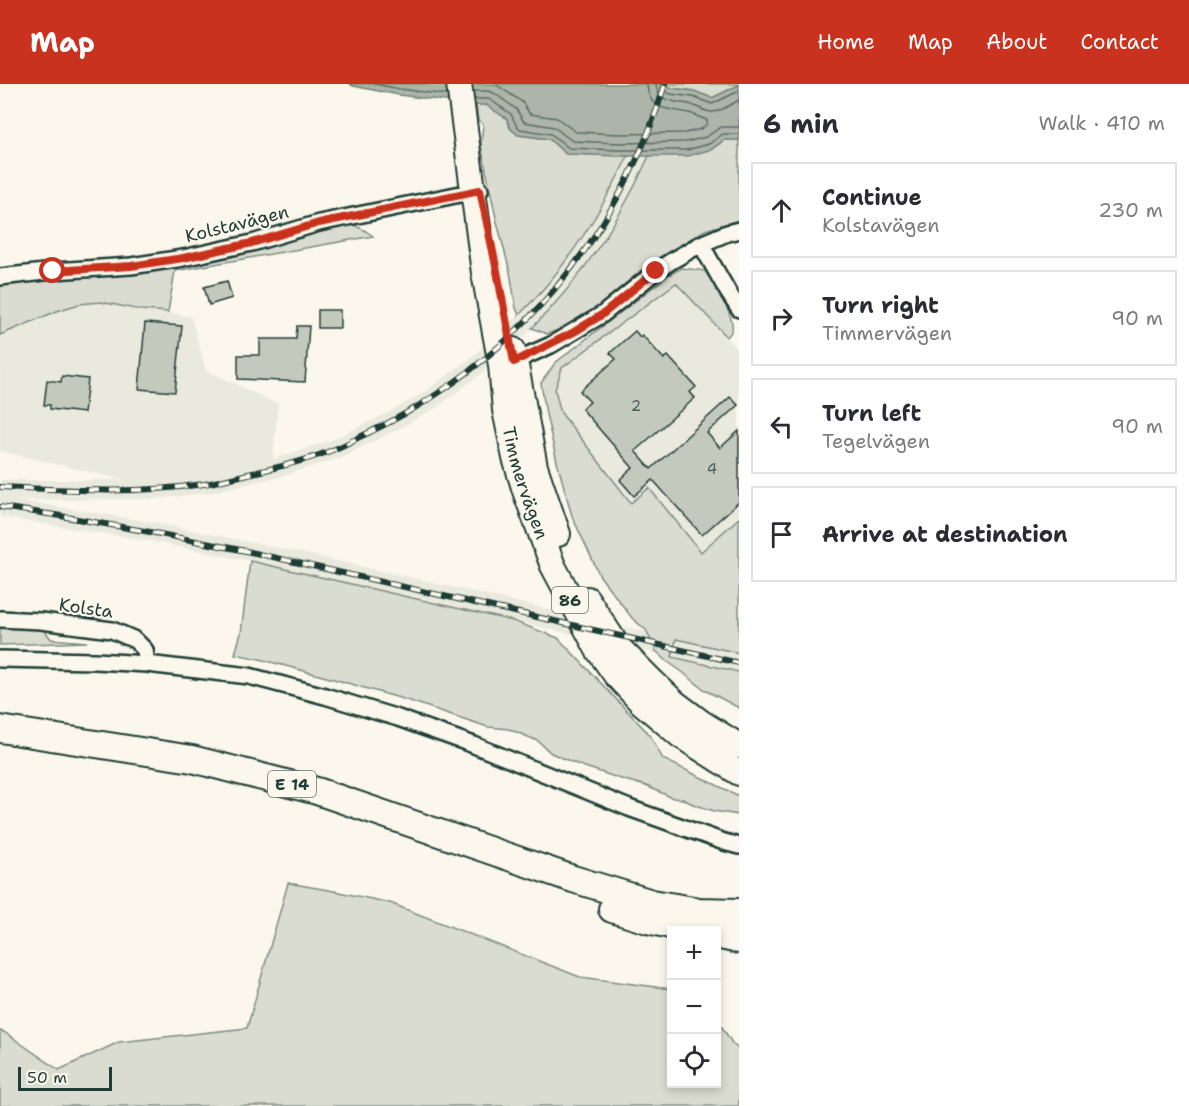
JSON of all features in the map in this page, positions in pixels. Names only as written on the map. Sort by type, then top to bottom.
[{"type":"highway","name":"E 14","points":[[0,729],[192,759],[317,791],[573,879],[652,903],[699,911],[739,912]]},
{"type":"highway","name":"E 14","points":[[0,746],[200,777],[324,811],[460,855],[570,896],[675,926]]},
{"type":"highway","points":[[721,936],[739,940]]},
{"type":"main road","name":"Timmervägen","points":[[459,84],[477,191],[484,273],[535,467],[565,554],[576,580],[618,647],[674,702],[739,746]]},
{"type":"main road","name":"Timmervägen","points":[[508,364],[505,410],[525,491],[553,566],[598,650],[615,674],[640,701],[681,736],[739,773]]},
{"type":"main road","name":"E 14","points":[[573,879],[584,888],[671,914],[739,926]]},
{"type":"street","name":"Kolstavägen","points":[[0,277],[131,266],[183,258],[252,243],[319,223],[477,191]]},
{"type":"street","points":[[508,364],[551,345],[594,320],[656,271],[701,244],[739,230]]},
{"type":"street","points":[[701,244],[739,309]]},
{"type":"street","name":"Kolsta","points":[[0,619],[41,621],[112,630],[135,640],[145,651],[147,664]]},
{"type":"street","points":[[0,659],[147,664],[249,676],[398,718],[474,745],[629,808],[739,846]]},
{"type":"shaded area","points":[[655,84],[675,84],[653,146],[629,197],[591,259],[539,322],[511,349],[434,409],[339,458],[283,476],[207,493],[156,499],[16,500],[152,522],[312,555],[739,653],[739,672],[245,560],[149,541],[0,517],[0,480],[124,480],[0,451],[0,335],[79,304],[101,302],[191,317],[206,370],[278,404],[273,459],[332,440],[423,393],[468,360],[525,309],[564,263],[612,188],[636,139]]},
{"type":"shaded area","points":[[665,84],[739,85],[712,98],[694,91],[671,88]]},
{"type":"shaded area","points":[[476,105],[486,105],[507,119],[510,128],[518,135],[549,139],[566,154],[628,156],[606,199],[580,240],[552,279],[519,315],[481,146],[483,124],[478,120]]},
{"type":"shaded area","points":[[724,140],[739,140],[739,220],[705,230],[650,263],[574,324],[547,334],[532,328],[583,269],[613,225],[649,156],[712,149]]},
{"type":"shaded area","points":[[352,224],[373,236],[175,271],[168,312],[141,310],[101,302],[79,304],[0,335],[0,283],[198,263]]},
{"type":"shaded area","points":[[682,268],[705,271],[709,276],[730,316],[732,329],[727,337],[676,283],[562,368],[555,390],[561,413],[631,503],[649,488],[701,552],[739,518],[739,653],[676,639],[672,657],[739,672],[739,708],[705,690],[656,651],[646,630],[632,618],[600,576],[572,516],[557,462],[541,383],[555,363],[669,275]]},
{"type":"shaded area","points":[[676,282],[739,351],[739,518],[701,552],[649,488],[631,503],[561,413],[555,390],[562,369]]},
{"type":"shaded area","points":[[250,561],[513,621],[558,638],[650,735],[663,759],[739,796],[739,815],[714,811],[579,765],[551,753],[538,741],[509,729],[488,727],[410,701],[235,654],[241,633]]},
{"type":"shaded area","points":[[0,612],[36,619],[51,639],[87,642],[0,645]]},
{"type":"shaded area","points":[[288,883],[390,903],[580,977],[667,988],[667,1088],[721,1088],[721,1025],[739,1050],[739,1106],[0,1106],[0,1031],[59,1070],[119,1042],[247,1028]]},
{"type":"water","points":[[350,84],[665,84],[672,88],[694,91],[712,98],[739,85],[739,140],[724,140],[712,149],[688,156],[566,154],[549,139],[518,135],[510,128],[507,119],[486,105],[399,95]]},
{"type":"building","points":[[227,281],[232,298],[209,305],[204,287]]},
{"type":"building","points":[[318,310],[340,310],[340,328],[318,328]]},
{"type":"building","points":[[145,323],[182,326],[175,392],[139,389]]},
{"type":"building","points":[[297,326],[309,326],[305,382],[238,379],[238,355],[260,355],[260,339],[296,339]]},
{"type":"building","points":[[635,331],[640,337],[642,335],[664,359],[668,356],[696,387],[690,392],[695,398],[635,451],[651,469],[730,397],[738,405],[707,433],[720,448],[739,431],[739,502],[702,535],[653,480],[634,496],[620,480],[633,468],[582,409],[590,402],[580,391],[616,359],[610,353]]},
{"type":"building","points":[[62,376],[88,379],[84,413],[50,409],[50,405],[44,405],[47,380],[61,382]]},
{"type":"railway","points":[[0,487],[128,490],[209,483],[279,467],[324,453],[421,405],[469,371],[514,333],[554,290],[589,244],[620,194],[645,140],[665,84]]},
{"type":"railway","points":[[0,507],[55,515],[246,551],[739,663]]},
{"type":"route","points":[[53,271],[131,266],[183,258],[252,243],[319,223],[480,190],[514,362],[551,345],[603,314],[656,271]]}]
